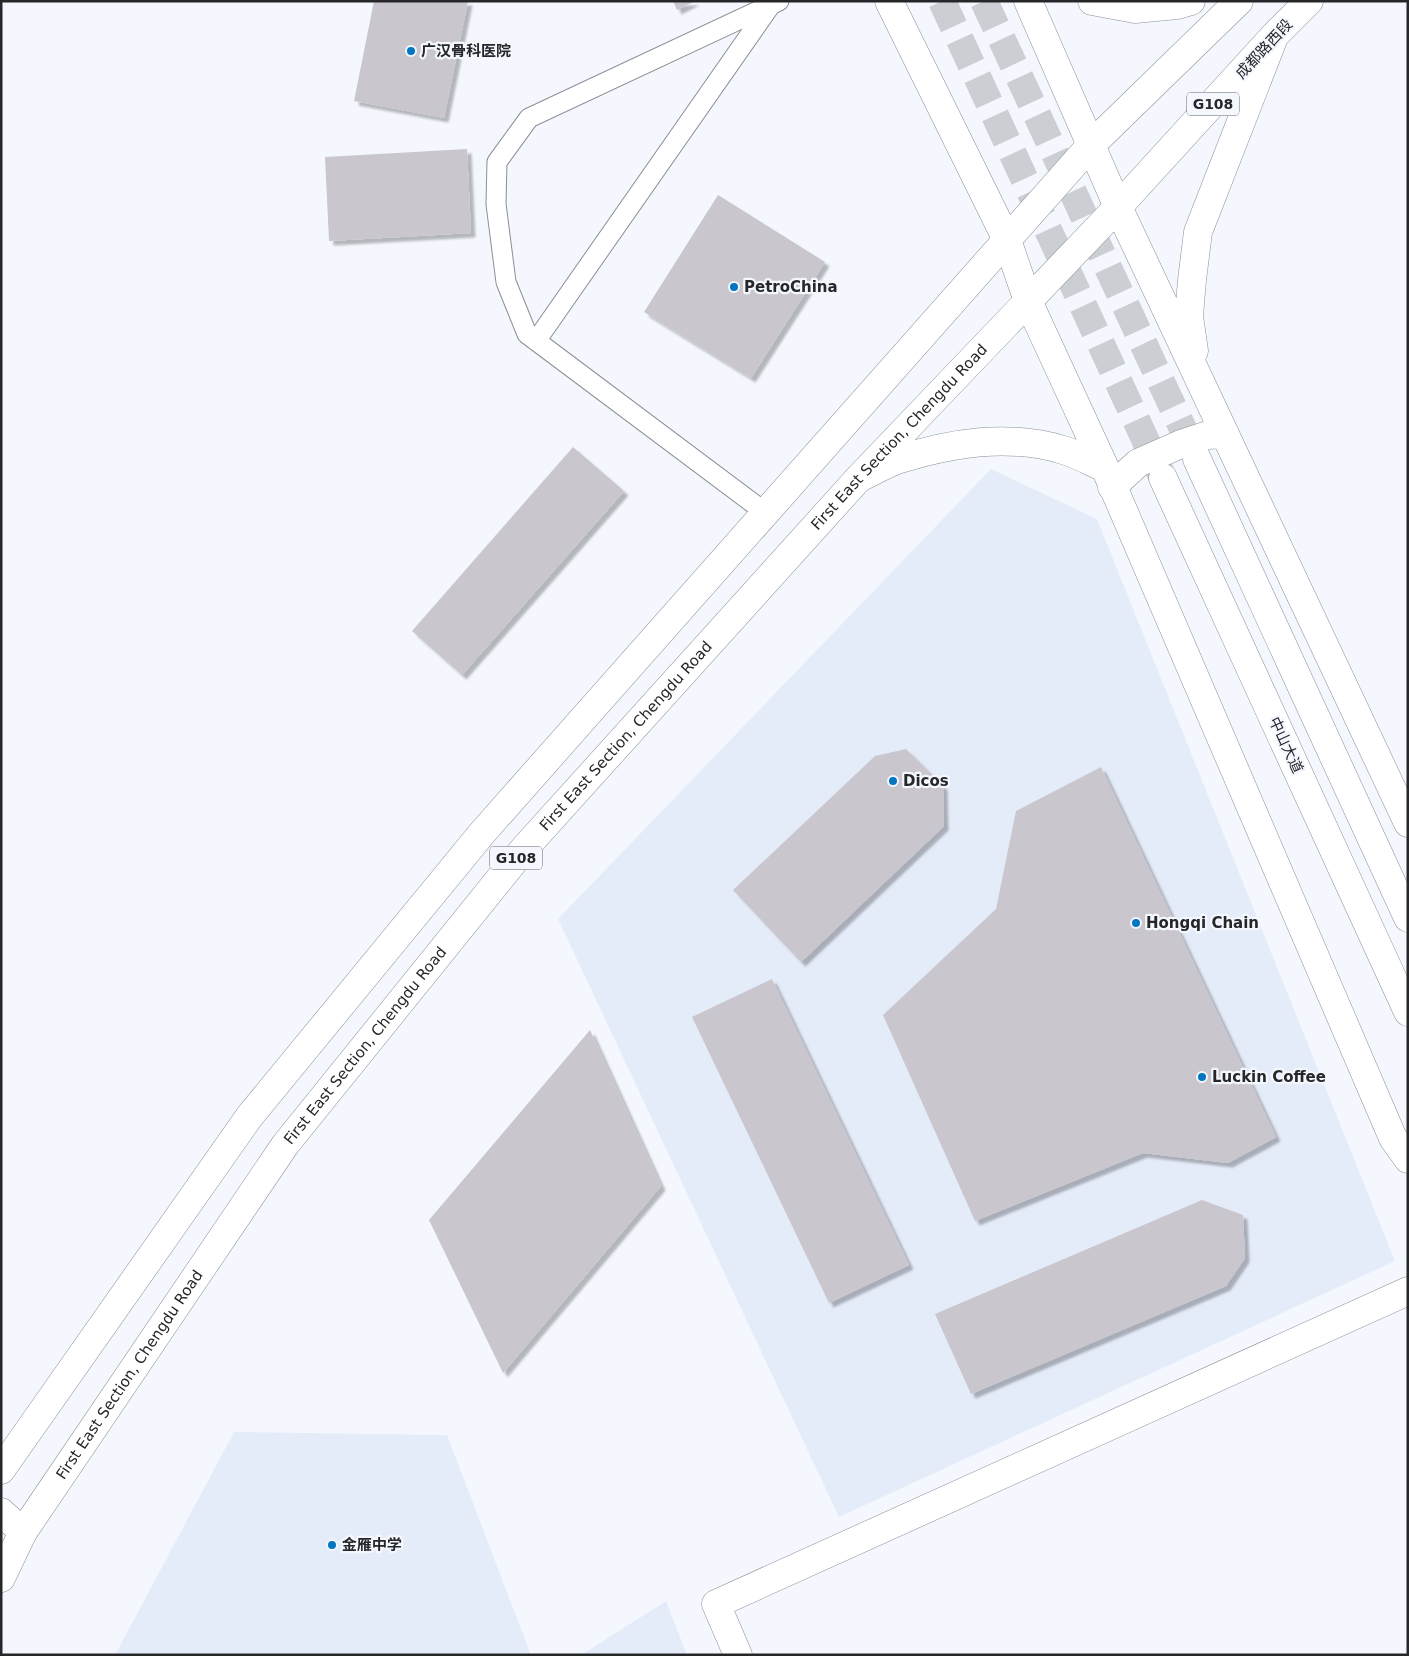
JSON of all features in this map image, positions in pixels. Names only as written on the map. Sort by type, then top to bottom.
[{"type":"main road","points":[[889,1],[1007,240],[1028,300],[1109,477],[1393,1138],[1408,1159]]},
{"type":"main road","points":[[1028,1],[1118,207],[1408,823]]},
{"type":"main road","points":[[1092,1],[1135,9],[1191,1]]},
{"type":"main road","name":"G108","points":[[1,1470],[249,1117],[483,832],[1091,145],[1239,1]]},
{"type":"main road","name":"成都路西段","points":[[1118,207],[1274,36],[1309,1]]},
{"type":"main road","points":[[1199,380],[1189,316],[1198,232],[1274,36]]},
{"type":"main road","name":"First East Section, Chengdu Road","points":[[1,1578],[23,1532],[285,1145],[523,850],[858,479],[1118,207]]},
{"type":"main road","points":[[1109,477],[1181,444],[1208,435],[1225,434]]},
{"type":"main road","points":[[858,479],[896,461],[944,448],[982,441],[1021,441],[1063,450],[1109,477]]},
{"type":"main road","points":[[1197,459],[1408,918]]},
{"type":"main road","name":"中山大道","points":[[1163,478],[1408,1012]]},
{"type":"main road","points":[[738,1655],[716,1604],[1408,1291]]},
{"type":"main road","points":[[1,1512],[23,1532]]},
{"type":"lane","points":[[766,513],[526,334],[506,282],[496,204],[497,162],[529,118],[775,3]]},
{"type":"lane","points":[[536,341],[775,3]]},
{"type":"shaded area","points":[[991,469],[1097,519],[1395,1261],[839,1517],[558,919]]},
{"type":"shaded area","name":"金雁中学","points":[[234,1432],[447,1435],[531,1655],[115,1655]]},
{"type":"shaded area","points":[[666,1601],[687,1655],[581,1655]]},
{"type":"building","name":"广汉骨科医院","points":[[374,1],[468,1],[444,118],[354,101]]},
{"type":"building","points":[[673,1],[695,1],[677,10]]},
{"type":"building","points":[[467,149],[471,233],[329,241],[325,157]]},
{"type":"building","name":"PetroChina","points":[[718,195],[825,262],[751,378],[644,312]]},
{"type":"building","points":[[573,447],[624,491],[462,675],[412,631]]},
{"type":"building","points":[[906,749],[943,786],[944,826],[801,962],[733,890],[875,756]]},
{"type":"building","points":[[1101,767],[1276,1137],[1228,1163],[1143,1153],[975,1221],[883,1015],[996,909],[1016,811]]},
{"type":"building","points":[[772,979],[909,1265],[829,1303],[692,1017]]},
{"type":"building","points":[[590,1030],[661,1186],[503,1373],[429,1220]]},
{"type":"building","points":[[1202,1200],[1243,1215],[1245,1258],[1226,1286],[971,1394],[935,1314]]},
{"type":"tunnel","points":[[942,1],[1163,478]]},
{"type":"tunnel","points":[[984,1],[1197,459]]},
{"type":"place","name":"广汉骨科医院","points":[[411,51]]},
{"type":"place","name":"PetroChina","points":[[734,287]]},
{"type":"place","name":"Dicos","points":[[893,781]]},
{"type":"place","name":"Hongqi Chain","points":[[1136,923]]},
{"type":"place","name":"Luckin Coffee","points":[[1202,1077]]},
{"type":"place","name":"金雁中学","points":[[332,1545]]}]
